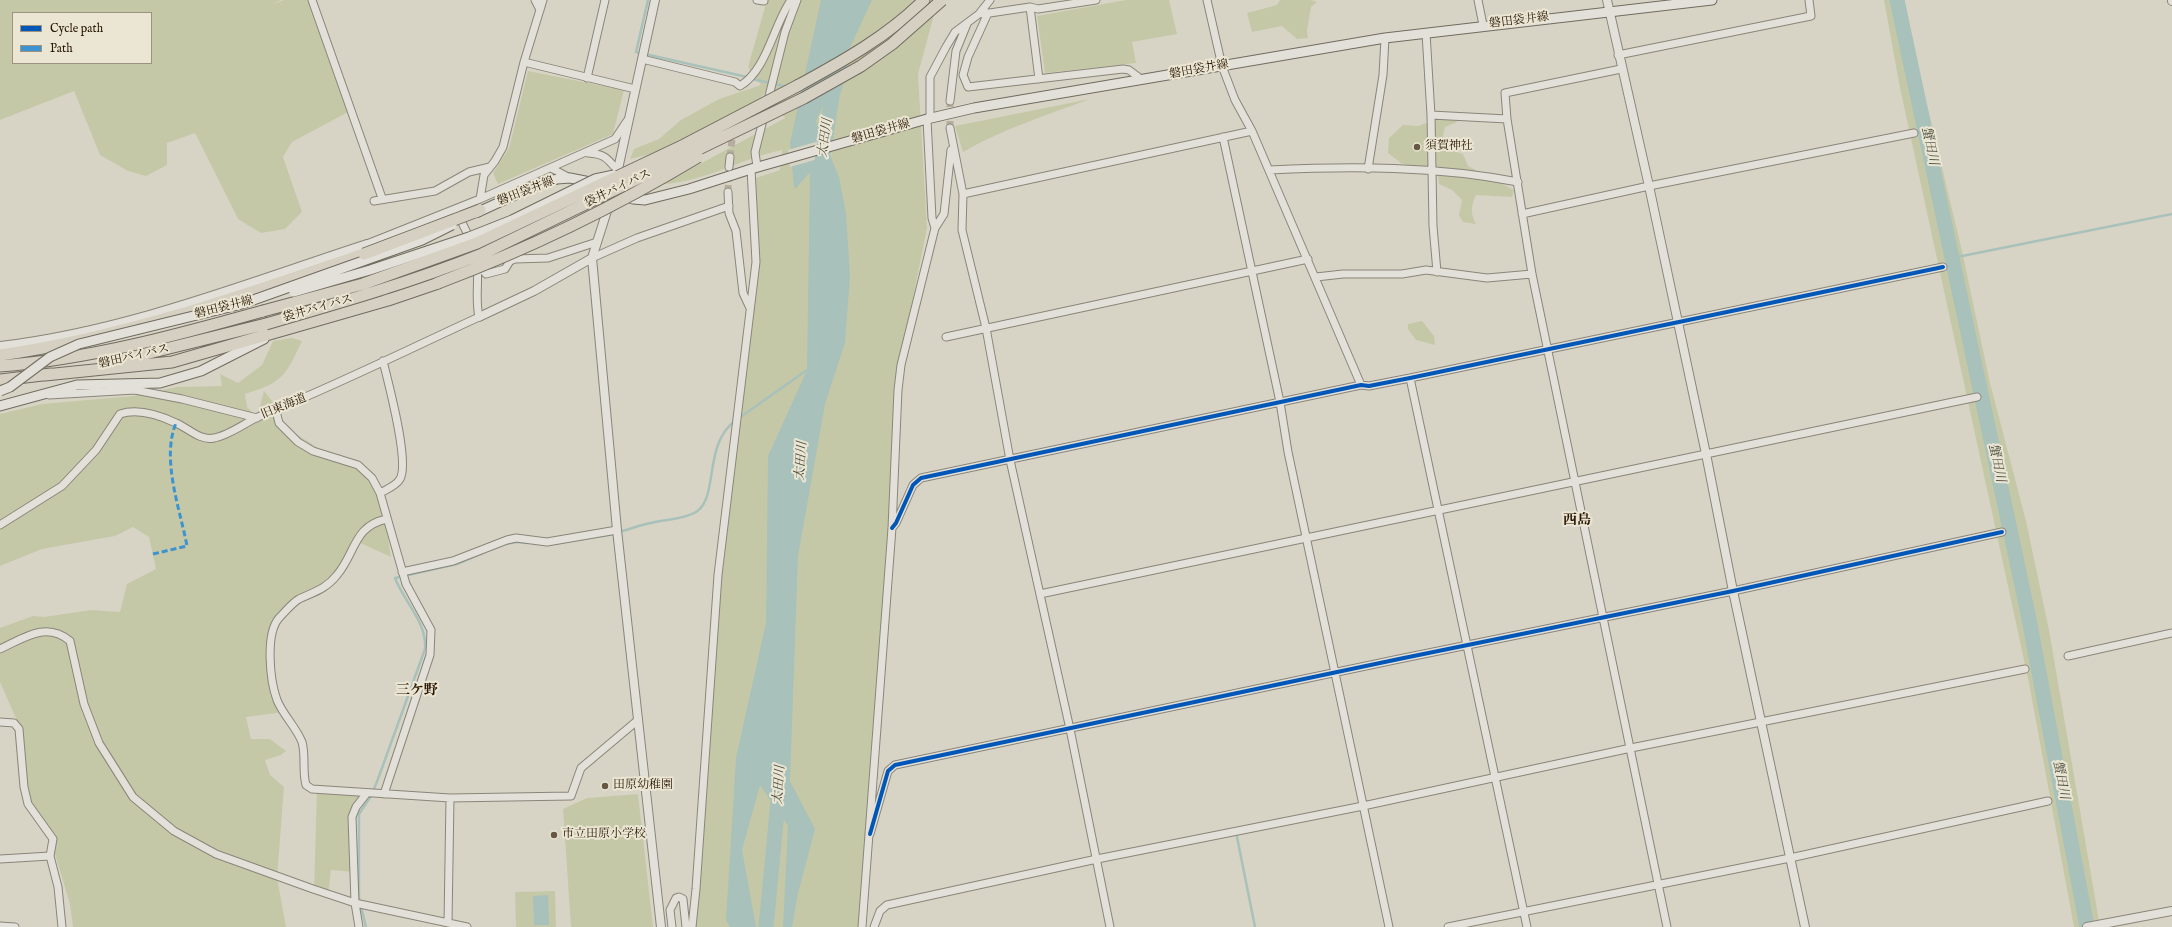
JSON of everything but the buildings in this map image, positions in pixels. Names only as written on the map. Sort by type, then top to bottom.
[{"type":"highway","name":"袋井バイパス","points":[[263,312],[363,284],[477,243],[620,172],[684,145],[799,85],[854,54],[886,32],[924,0]]},
{"type":"highway","name":"袋井バイパス","points":[[266,324],[368,295],[434,273],[482,254],[804,98],[860,66],[892,44],[942,0]]},
{"type":"highway","points":[[46,375],[172,362],[388,300],[438,283],[487,264],[562,231],[666,176],[756,122]]},
{"type":"highway","points":[[0,355],[94,336],[172,315],[287,280],[366,249],[480,210]]},
{"type":"highway","name":"磐田バイパス","points":[[0,366],[52,360],[105,351],[263,312]]},
{"type":"highway","name":"磐田バイパス","points":[[0,380],[46,375],[149,354],[266,324]]},
{"type":"main road","name":"磐田袋井線","points":[[0,391],[10,386],[50,357],[79,344],[242,304],[422,240],[480,210],[539,184],[557,179],[570,178],[590,181],[613,192],[633,199],[645,200],[689,189],[757,167],[925,120],[974,108],[1385,38],[1484,25],[1712,0]]},
{"type":"main road","points":[[242,304],[313,287],[469,237],[512,220],[595,179],[620,172]]},
{"type":"main road","points":[[0,406],[77,385],[160,383],[201,371],[286,329]]},
{"type":"street","points":[[312,0],[382,198]]},
{"type":"street","points":[[535,0],[540,10]]},
{"type":"street","points":[[480,198],[484,175],[503,147],[524,62],[543,0]]},
{"type":"street","points":[[587,78],[605,0]]},
{"type":"street","points":[[655,0],[635,89],[620,172],[592,258],[617,530],[661,927]]},
{"type":"street","points":[[642,59],[735,82],[740,86],[748,81],[757,69],[783,11],[791,0]]},
{"type":"street","points":[[692,927],[718,575],[751,309],[757,244],[757,167],[755,152],[785,32],[798,0]]},
{"type":"street","points":[[935,228],[932,218],[931,172],[925,120],[930,77],[955,32],[979,14],[990,0]]},
{"type":"street","points":[[979,14],[1030,7],[1038,9],[1096,0]]},
{"type":"street","points":[[1207,0],[1222,66],[1235,100],[1252,131],[1316,277],[1361,385]]},
{"type":"street","points":[[1478,0],[1484,25]]},
{"type":"street","points":[[1607,0],[1621,69],[1649,186],[1706,454],[1733,592],[1805,927]]},
{"type":"street","points":[[1618,55],[1811,16],[1809,0]]},
{"type":"street","points":[[1030,7],[1039,78]]},
{"type":"street","points":[[988,13],[968,57],[963,75],[968,87],[1123,69],[1129,70],[1141,80]]},
{"type":"street","points":[[950,101],[956,50],[967,24]]},
{"type":"street","points":[[1426,33],[1433,170],[1433,226],[1437,272]]},
{"type":"street","points":[[1368,169],[1383,75],[1385,38]]},
{"type":"street","points":[[524,62],[635,89]]},
{"type":"street","points":[[1621,69],[1505,93],[1507,119],[1532,274],[1667,927]]},
{"type":"street","points":[[1431,115],[1507,119]]},
{"type":"street","points":[[0,346],[25,343],[122,324],[366,249],[615,139],[629,119]]},
{"type":"street","points":[[950,128],[963,194],[962,230],[986,328],[1010,460],[1070,729],[1110,927]]},
{"type":"street","points":[[963,194],[1252,131]]},
{"type":"street","points":[[1522,214],[1649,186],[1914,133]]},
{"type":"street","points":[[1223,137],[1280,402],[1288,452],[1308,540],[1334,673],[1389,927]]},
{"type":"street","points":[[862,927],[892,528],[898,390],[902,365],[935,228],[944,214],[952,143]]},
{"type":"street","points":[[586,153],[601,154],[620,172]]},
{"type":"street","points":[[729,167],[730,157]]},
{"type":"street","points":[[374,201],[382,198],[415,196],[435,191],[469,172],[490,167]]},
{"type":"street","points":[[1269,170],[1331,167],[1433,170],[1518,182]]},
{"type":"street","points":[[551,168],[570,178]]},
{"type":"street","points":[[728,192],[729,213],[736,231],[743,293],[751,309]]},
{"type":"street","points":[[592,258],[637,238],[729,206]]},
{"type":"street","points":[[455,209],[475,253],[477,264],[477,308],[479,317]]},
{"type":"street","points":[[477,264],[486,274],[505,269],[510,261],[515,259],[548,258],[597,242]]},
{"type":"street","points":[[366,249],[388,300]]},
{"type":"street","name":"旧東海道","points":[[0,524],[62,486],[96,450],[120,414],[133,411],[145,412],[176,423],[203,438],[215,438],[257,418],[336,385],[383,361],[534,291],[592,258]]},
{"type":"street","points":[[946,337],[1308,259]]},
{"type":"street","points":[[892,528],[896,523],[913,485],[921,478],[1361,385],[1368,386],[1410,378],[1943,267]]},
{"type":"street","points":[[1316,277],[1343,274],[1402,274],[1426,270],[1487,278],[1532,274]]},
{"type":"street","points":[[380,493],[397,483],[403,470],[397,418],[383,361]]},
{"type":"street","points":[[1410,378],[1467,646],[1497,778],[1527,927]]},
{"type":"street","points":[[33,396],[135,390],[182,399],[257,418]]},
{"type":"street","points":[[1040,594],[1308,540],[1438,510],[1977,397]]},
{"type":"street","points":[[276,411],[279,423],[298,442],[313,451],[346,460],[360,466],[372,478],[380,493],[406,584],[431,630],[432,642],[430,655],[384,794]]},
{"type":"street","points":[[387,519],[369,526],[356,540],[342,569],[335,578],[321,591],[299,599],[278,620],[273,628],[272,645],[269,651],[278,700],[302,744],[306,785],[312,789],[450,798],[571,796],[581,768],[638,720]]},
{"type":"street","points":[[402,572],[453,561],[507,540],[516,538],[547,542],[617,530]]},
{"type":"street","points":[[870,834],[888,771],[895,765],[1334,673],[1733,592],[2002,532]]},
{"type":"street","points":[[0,649],[32,634],[47,631],[57,632],[70,641],[84,704],[99,743],[122,781],[138,802],[174,831],[216,854],[269,875],[356,903],[467,927]]},
{"type":"street","points":[[2068,656],[2172,633]]},
{"type":"street","points":[[874,927],[880,911],[887,905],[1097,859],[1497,778],[1631,748],[2025,669]]},
{"type":"street","points":[[0,722],[14,723],[19,729],[28,804],[53,839],[50,856],[58,888],[62,927]]},
{"type":"street","points":[[359,927],[356,903],[352,817],[356,807],[367,793]]},
{"type":"street","points":[[448,923],[450,798]]},
{"type":"street","points":[[1448,927],[1790,858],[2048,801]]},
{"type":"street","points":[[0,859],[50,856]]},
{"type":"street","points":[[672,927],[670,910],[676,898],[679,897],[683,899],[686,927]]},
{"type":"street","points":[[2087,927],[2172,911]]},
{"type":"street","points":[[0,926],[15,927]]},
{"type":"green space","points":[[0,0],[281,0],[273,4],[284,0],[312,0],[352,110],[292,142],[283,157],[302,212],[285,229],[261,233],[238,219],[195,133],[167,143],[167,165],[146,176],[128,171],[100,155],[74,91],[0,120]]},
{"type":"green space","points":[[767,0],[938,0],[918,74],[927,228],[897,378],[885,611],[862,927],[692,927],[729,474],[756,262],[756,178],[780,170],[782,150],[752,158],[694,179],[663,184],[785,118],[766,92],[760,98],[735,115],[661,152],[630,159],[634,149],[659,139],[681,120],[719,99],[761,85],[748,67]]},
{"type":"green space","points":[[1126,0],[1169,0],[1177,34],[1132,42],[1136,63],[1045,73],[1037,16]]},
{"type":"green space","points":[[1280,0],[1311,0],[1317,2],[1311,7],[1307,31],[1308,38],[1297,39],[1282,26],[1252,32],[1247,13],[1277,5]]},
{"type":"green space","points":[[1884,0],[1902,0],[1962,251],[1990,383],[2026,521],[2049,630],[2100,927],[2074,927],[2029,683],[1900,88]]},
{"type":"green space","points":[[528,71],[624,90],[613,134],[498,184],[493,173],[509,148]]},
{"type":"green space","points":[[1090,99],[1009,129],[963,152],[955,126]]},
{"type":"green space","points":[[1445,116],[1457,117],[1457,122],[1445,127],[1443,136],[1446,149],[1463,154],[1468,166],[1514,190],[1512,197],[1476,195],[1472,210],[1476,224],[1463,222],[1459,215],[1462,200],[1452,190],[1439,184],[1438,176],[1401,163],[1388,153],[1389,138],[1403,125],[1418,126]]},
{"type":"green space","points":[[1422,321],[1434,336],[1435,345],[1416,340],[1408,329],[1408,324]]},
{"type":"green space","points":[[292,338],[302,341],[287,370],[268,386],[245,394],[247,407],[257,417],[264,391],[273,402],[279,423],[329,455],[358,465],[372,478],[381,496],[391,557],[356,541],[338,575],[283,609],[269,651],[284,712],[246,717],[251,739],[270,739],[286,751],[281,755],[265,760],[270,775],[284,787],[277,878],[286,927],[73,927],[70,904],[49,834],[26,795],[21,730],[0,682],[0,628],[33,616],[44,617],[91,610],[120,612],[127,584],[156,569],[149,537],[133,527],[115,536],[42,549],[0,566],[0,414],[42,404],[133,396],[177,387],[222,386],[220,374],[238,383],[262,365],[273,341]]},
{"type":"green space","points":[[317,789],[364,796],[354,814],[354,872],[331,870],[328,894],[314,889]]},
{"type":"green space","points":[[638,794],[653,927],[571,927],[563,809],[587,798]]},
{"type":"green space","points":[[555,891],[556,927],[516,927],[515,892]]},
{"type":"water","points":[[821,0],[872,0],[816,121],[839,177],[846,214],[850,276],[845,343],[825,404],[798,556],[790,781],[815,829],[798,893],[792,927],[783,927],[788,826],[760,785],[742,850],[756,927],[730,927],[726,920],[736,758],[766,623],[768,456],[807,370],[810,172],[796,188],[794,187],[790,143]]},
{"type":"water","points":[[548,895],[549,925],[534,925],[533,896]]},
{"type":"pier","points":[[826,139],[832,155],[790,167],[788,150]]},
{"type":"waterway","points":[[648,0],[636,52],[747,77]]},
{"type":"waterway","name":"蟹田川","points":[[1897,0],[2028,614],[2087,927]]},
{"type":"waterway","name":"太田川","points":[[822,162],[832,96],[840,68]]},
{"type":"waterway","points":[[752,79],[788,87]]},
{"type":"waterway","name":"太田川","points":[[826,95],[832,96]]},
{"type":"waterway","points":[[1952,258],[2172,214]]},
{"type":"waterway","points":[[739,418],[807,370]]},
{"type":"waterway","points":[[619,532],[647,524],[685,517],[696,512],[703,505],[707,495],[719,443],[725,431],[735,421]]},
{"type":"waterway","points":[[546,545],[614,534]]},
{"type":"waterway","points":[[505,544],[517,542],[527,543]]},
{"type":"waterway","points":[[366,927],[359,898],[359,814],[371,796],[378,779],[425,649],[425,639],[419,621],[395,578],[457,564],[485,552]]},
{"type":"waterway","name":"太田川","points":[[766,927],[779,791]]},
{"type":"waterway","points":[[1237,837],[1255,927]]},
{"type":"tunnel","points":[[950,101],[950,128]]},
{"type":"tunnel","points":[[730,157],[733,131]]},
{"type":"tunnel","points":[[728,192],[729,167]]},
{"type":"marked path","points":[[153,554],[187,546],[176,500],[171,468],[170,452],[176,423]]},
{"type":"cycle path","points":[[892,528],[896,523],[913,485],[921,478],[1361,385],[1369,386],[1410,378],[1943,267]]},
{"type":"cycle path","points":[[870,834],[888,771],[895,765],[1399,659],[1733,591],[2002,532]]},
{"type":"place","name":"須賀神社","points":[[1417,147]]},
{"type":"place","name":"田原幼稚園","points":[[605,786]]},
{"type":"place","name":"市立田原小学校","points":[[554,835]]},
{"type":"district","name":"西島","points":[[1577,521]]},
{"type":"district","name":"三ケ野","points":[[417,691]]}]
